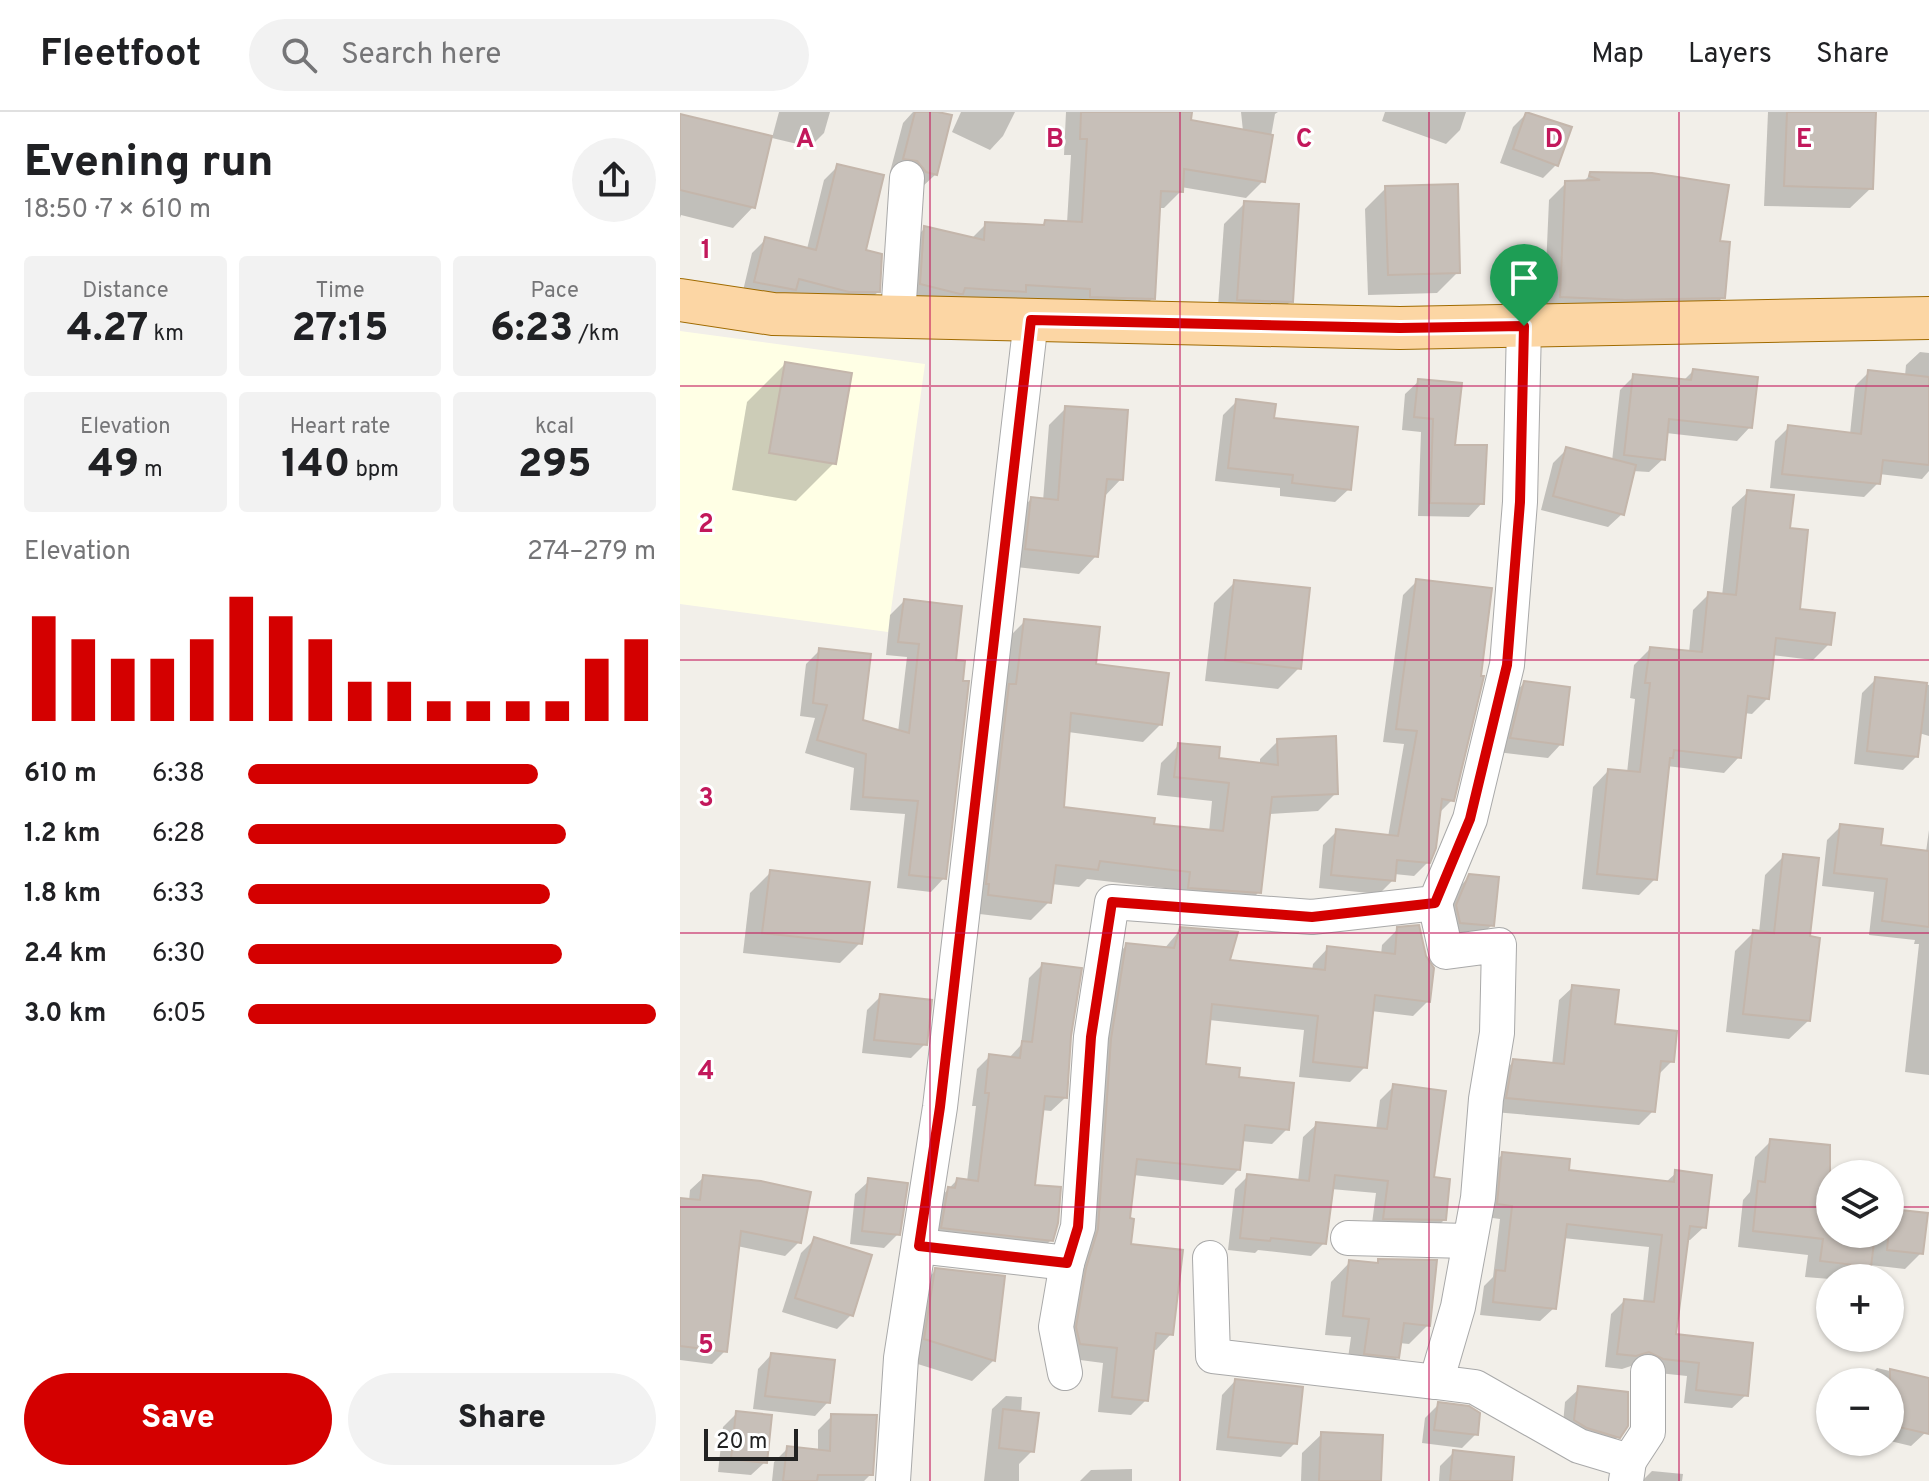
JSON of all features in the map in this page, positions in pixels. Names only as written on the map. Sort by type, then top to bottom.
[{"type":"main road","points":[[680,300],[773,314],[1400,328],[1929,318]]},
{"type":"street","points":[[898,316],[907,178]]},
{"type":"street","points":[[893,1481],[901,1358],[940,1107],[1031,320]]},
{"type":"street","points":[[1436,1382],[1458,1307],[1478,1198],[1486,1099],[1497,1033],[1499,945],[1446,952],[1435,903],[1470,819],[1507,665],[1520,502],[1524,326]]},
{"type":"street","points":[[1065,1373],[1056,1327],[1067,1263],[1078,1227],[1091,1037],[1112,902],[1312,917],[1435,903]]},
{"type":"street","points":[[1348,1238],[1468,1241]]},
{"type":"street","points":[[919,1246],[1067,1263]]},
{"type":"street","points":[[1210,1258],[1213,1356],[1475,1387],[1628,1471],[1648,1432],[1648,1372]]},
{"type":"shaded area","points":[[680,331],[925,364],[888,632],[680,604]]},
{"type":"building","points":[[915,112],[952,115],[937,175],[926,172],[917,161],[903,159]]},
{"type":"building","points":[[1081,112],[1192,112],[1191,120],[1273,135],[1265,182],[1184,169],[1183,192],[1161,191],[1155,299],[1090,297],[1090,289],[1026,285],[1026,292],[965,288],[960,294],[920,284],[924,226],[984,240],[985,222],[1044,225],[1045,220],[1082,222],[1087,139],[1080,139]]},
{"type":"building","points":[[1526,112],[1572,127],[1558,166],[1513,149]]},
{"type":"building","points":[[1787,112],[1876,112],[1873,189],[1784,186]]},
{"type":"building","points":[[680,114],[772,136],[755,208],[680,190]]},
{"type":"building","points":[[837,164],[884,175],[866,250],[882,254],[880,292],[849,292],[799,279],[796,290],[754,282],[765,237],[816,250]]},
{"type":"building","points":[[1590,172],[1652,173],[1729,185],[1720,241],[1730,242],[1725,298],[1625,300],[1560,297],[1565,181],[1600,180],[1589,176]]},
{"type":"building","points":[[1458,184],[1460,273],[1388,275],[1385,186]]},
{"type":"building","points":[[1244,201],[1299,204],[1293,302],[1237,300]]},
{"type":"building","points":[[785,362],[852,373],[836,464],[769,453]]},
{"type":"building","points":[[1693,369],[1758,377],[1752,428],[1669,419],[1665,460],[1624,455],[1633,374],[1691,380]]},
{"type":"building","points":[[1868,370],[1929,377],[1929,465],[1883,460],[1880,484],[1782,474],[1788,425],[1861,434]]},
{"type":"building","points":[[1418,379],[1462,383],[1455,445],[1487,445],[1484,504],[1430,503],[1433,419],[1414,417]]},
{"type":"building","points":[[1236,399],[1276,404],[1274,418],[1358,427],[1351,490],[1292,483],[1293,475],[1228,468]]},
{"type":"building","points":[[1065,406],[1128,410],[1123,480],[1107,479],[1098,557],[1025,549],[1031,497],[1058,500]]},
{"type":"building","points":[[1566,447],[1636,465],[1624,515],[1553,496]]},
{"type":"building","points":[[1747,490],[1794,495],[1790,528],[1808,530],[1800,609],[1835,613],[1831,645],[1776,638],[1769,699],[1748,696],[1741,758],[1674,750],[1673,758],[1670,758],[1657,880],[1597,874],[1608,769],[1640,772],[1650,683],[1645,683],[1650,647],[1702,652],[1708,592],[1736,595]]},
{"type":"building","points":[[1416,579],[1492,588],[1481,676],[1484,676],[1454,801],[1442,799],[1436,848],[1430,863],[1397,860],[1395,881],[1331,875],[1336,829],[1398,836],[1417,731],[1396,729]]},
{"type":"building","points":[[1234,580],[1310,588],[1301,669],[1225,660]]},
{"type":"building","points":[[904,599],[962,606],[956,660],[965,661],[963,681],[969,681],[946,879],[909,875],[918,801],[863,797],[866,754],[817,740],[827,705],[813,703],[819,648],[871,654],[863,720],[909,733],[919,644],[898,642]]},
{"type":"building","points":[[1024,619],[1100,627],[1096,664],[1169,673],[1162,725],[1071,713],[1064,807],[1155,818],[1154,824],[1223,831],[1229,783],[1174,777],[1178,743],[1220,747],[1219,758],[1278,765],[1277,739],[1336,736],[1338,794],[1272,797],[1261,893],[1188,888],[1190,872],[1100,861],[1098,870],[1056,865],[1051,903],[988,895],[989,884],[986,884],[1009,684],[1016,684]]},
{"type":"building","points":[[1875,677],[1927,683],[1918,757],[1867,751]]},
{"type":"building","points":[[1524,681],[1570,687],[1563,745],[1510,738]]},
{"type":"building","points":[[1840,824],[1883,829],[1881,845],[1929,851],[1929,927],[1882,921],[1887,879],[1834,873]]},
{"type":"building","points":[[1783,854],[1819,858],[1810,936],[1820,938],[1810,1021],[1743,1014],[1753,930],[1774,933]]},
{"type":"building","points":[[770,870],[870,882],[862,944],[762,933]]},
{"type":"building","points":[[1469,874],[1499,877],[1494,926],[1460,923],[1456,905]]},
{"type":"building","points":[[1419,925],[1426,956],[1434,968],[1430,1002],[1375,995],[1367,1068],[1313,1062],[1318,1016],[1212,1004],[1206,1064],[1240,1068],[1239,1077],[1294,1083],[1289,1130],[1245,1125],[1240,1170],[1137,1159],[1130,1218],[1134,1219],[1131,1244],[1183,1250],[1173,1335],[1156,1333],[1148,1401],[1112,1397],[1117,1348],[1080,1344],[1076,1327],[1086,1268],[1098,1229],[1111,1039],[1126,943],[1174,948],[1180,927],[1238,932],[1230,960],[1325,970],[1327,946],[1395,954],[1397,927]]},
{"type":"building","points":[[1042,963],[1082,968],[1071,1036],[1067,1098],[1045,1096],[1035,1185],[1061,1187],[1053,1241],[941,1228],[948,1187],[955,1188],[957,1178],[978,1181],[989,1093],[985,1093],[989,1054],[1020,1058],[1022,1041],[1032,1042]]},
{"type":"building","points":[[1572,985],[1619,990],[1615,1024],[1677,1031],[1674,1062],[1661,1061],[1655,1112],[1506,1098],[1513,1059],[1564,1064]]},
{"type":"building","points":[[880,994],[932,1000],[927,1045],[874,1040]]},
{"type":"building","points":[[1393,1084],[1446,1091],[1434,1177],[1450,1179],[1446,1220],[1383,1219],[1388,1181],[1335,1175],[1326,1244],[1240,1238],[1247,1174],[1309,1181],[1316,1122],[1387,1129]]},
{"type":"building","points":[[1770,1139],[1830,1145],[1830,1160],[1816,1160],[1816,1238],[1753,1231],[1758,1181],[1765,1182]]},
{"type":"building","points":[[1502,1152],[1570,1159],[1569,1170],[1674,1182],[1675,1170],[1712,1175],[1706,1228],[1690,1226],[1676,1334],[1753,1343],[1748,1396],[1696,1390],[1699,1363],[1663,1359],[1649,1352],[1636,1356],[1617,1354],[1624,1299],[1654,1302],[1662,1235],[1567,1224],[1556,1309],[1493,1302],[1496,1270],[1505,1271],[1512,1206],[1497,1204]]},
{"type":"building","points":[[703,1175],[761,1181],[811,1192],[801,1243],[741,1231],[727,1352],[680,1346],[680,1198],[700,1200]]},
{"type":"building","points":[[868,1178],[908,1183],[900,1235],[862,1231]]},
{"type":"building","points":[[1904,1210],[1928,1213],[1923,1254],[1887,1250],[1904,1248]]},
{"type":"building","points":[[814,1237],[872,1255],[853,1316],[795,1298]]},
{"type":"building","points":[[1822,1248],[1873,1248],[1871,1264],[1820,1261]]},
{"type":"building","points":[[1378,1259],[1437,1260],[1430,1326],[1404,1323],[1399,1358],[1364,1354],[1369,1319],[1343,1316],[1349,1260],[1378,1263]]},
{"type":"building","points":[[935,1268],[1005,1276],[995,1361],[924,1339]]},
{"type":"building","points":[[771,1353],[835,1360],[830,1403],[765,1396]]},
{"type":"building","points":[[1904,1372],[1929,1378],[1929,1434],[1904,1428]]},
{"type":"building","points":[[1235,1379],[1303,1387],[1297,1444],[1228,1437]]},
{"type":"building","points":[[1578,1386],[1628,1392],[1628,1426],[1620,1438],[1587,1428],[1574,1420]]},
{"type":"building","points":[[1438,1402],[1469,1406],[1480,1413],[1478,1435],[1434,1430]]},
{"type":"building","points":[[1003,1409],[1039,1413],[1034,1452],[999,1448]]},
{"type":"building","points":[[736,1411],[772,1415],[767,1463],[731,1459]]},
{"type":"building","points":[[831,1414],[877,1415],[873,1475],[818,1475],[817,1481],[783,1481],[787,1446],[830,1451]]},
{"type":"building","points":[[1321,1432],[1383,1435],[1381,1481],[1319,1481]]},
{"type":"building","points":[[1453,1450],[1514,1457],[1512,1481],[1450,1481]]},
{"type":"route","points":[[1031,320],[1400,328],[1524,326],[1520,502],[1507,665],[1470,819],[1435,903],[1312,917],[1112,902],[1091,1037],[1078,1227],[1067,1263],[919,1246],[940,1107],[1031,320]]}]
